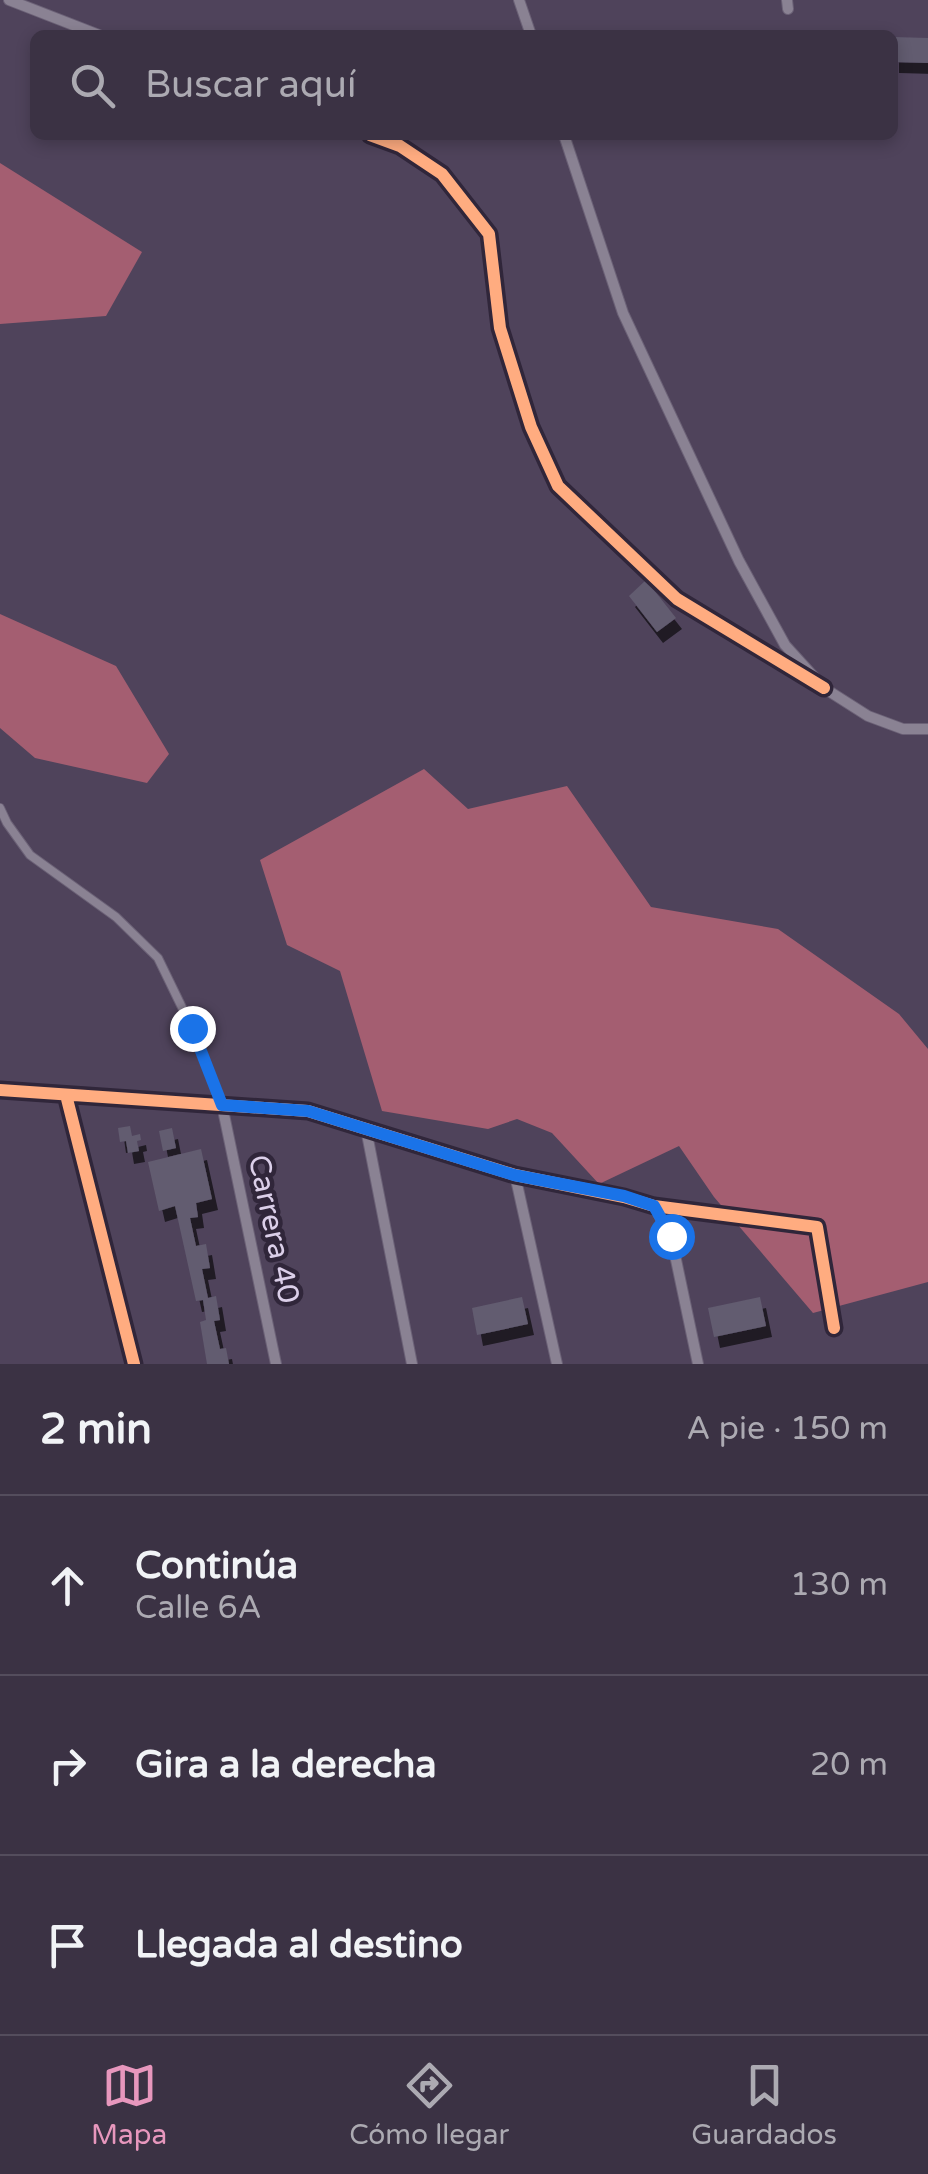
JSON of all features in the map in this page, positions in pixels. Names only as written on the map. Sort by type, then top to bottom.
[{"type":"street","points":[[9,0],[85,30]]},
{"type":"street","points":[[519,0],[529,30]]},
{"type":"street","points":[[384,140],[400,146],[442,174],[489,234],[500,328],[531,427],[558,486],[677,599],[868,716],[904,730],[928,730]]},
{"type":"street","points":[[566,140],[623,313],[739,561],[785,645],[824,688]]},
{"type":"street","points":[[0,1090],[308,1111],[514,1175],[624,1196],[654,1206],[818,1227],[834,1328]]},
{"type":"street","points":[[66,1095],[134,1364]]},
{"type":"street","name":"Carrera 40","points":[[222,1105],[276,1364]]},
{"type":"street","points":[[366,1129],[412,1364]]},
{"type":"street","points":[[514,1175],[558,1364]]},
{"type":"street","points":[[654,1206],[671,1236],[698,1364]]},
{"type":"lane","points":[[0,808],[30,855],[116,917],[158,958],[192,1028],[222,1105]]},
{"type":"shaded area","points":[[0,163],[142,252],[106,316],[0,324]]},
{"type":"shaded area","points":[[0,614],[116,666],[169,754],[147,783],[35,758],[0,728]]},
{"type":"shaded area","points":[[424,769],[468,809],[567,786],[651,907],[778,929],[899,1014],[928,1049],[928,1282],[813,1313],[714,1197],[679,1146],[599,1184],[552,1133],[517,1119],[488,1129],[382,1111],[340,971],[287,945],[260,860]]},
{"type":"building","points":[[898,37],[928,38],[928,63],[898,62]]},
{"type":"building","points":[[646,580],[676,618],[657,632],[629,596]]},
{"type":"building","points":[[130,1126],[132,1136],[140,1134],[141,1140],[137,1141],[139,1151],[128,1153],[126,1141],[120,1142],[118,1128]]},
{"type":"building","points":[[172,1128],[176,1148],[163,1151],[159,1131]]},
{"type":"building","points":[[201,1149],[212,1199],[196,1203],[198,1217],[190,1218],[196,1246],[206,1244],[210,1268],[202,1269],[208,1298],[216,1296],[220,1320],[214,1321],[220,1349],[226,1348],[229,1364],[207,1364],[200,1322],[206,1320],[203,1300],[196,1301],[175,1206],[159,1211],[148,1162]]},
{"type":"building","points":[[522,1297],[528,1324],[477,1335],[472,1308]]},
{"type":"building","points":[[760,1297],[766,1326],[714,1337],[708,1308]]},
{"type":"cycle path","points":[[384,140],[400,146],[442,174],[489,234],[500,328],[531,427],[558,486],[677,599],[824,688]]},
{"type":"cycle path","points":[[0,1090],[308,1111],[515,1175],[654,1206],[817,1227],[834,1328]]},
{"type":"cycle path","points":[[66,1095],[134,1364]]},
{"type":"route","points":[[192,1028],[222,1105],[308,1111],[514,1175],[624,1196],[654,1206],[671,1236]]}]
